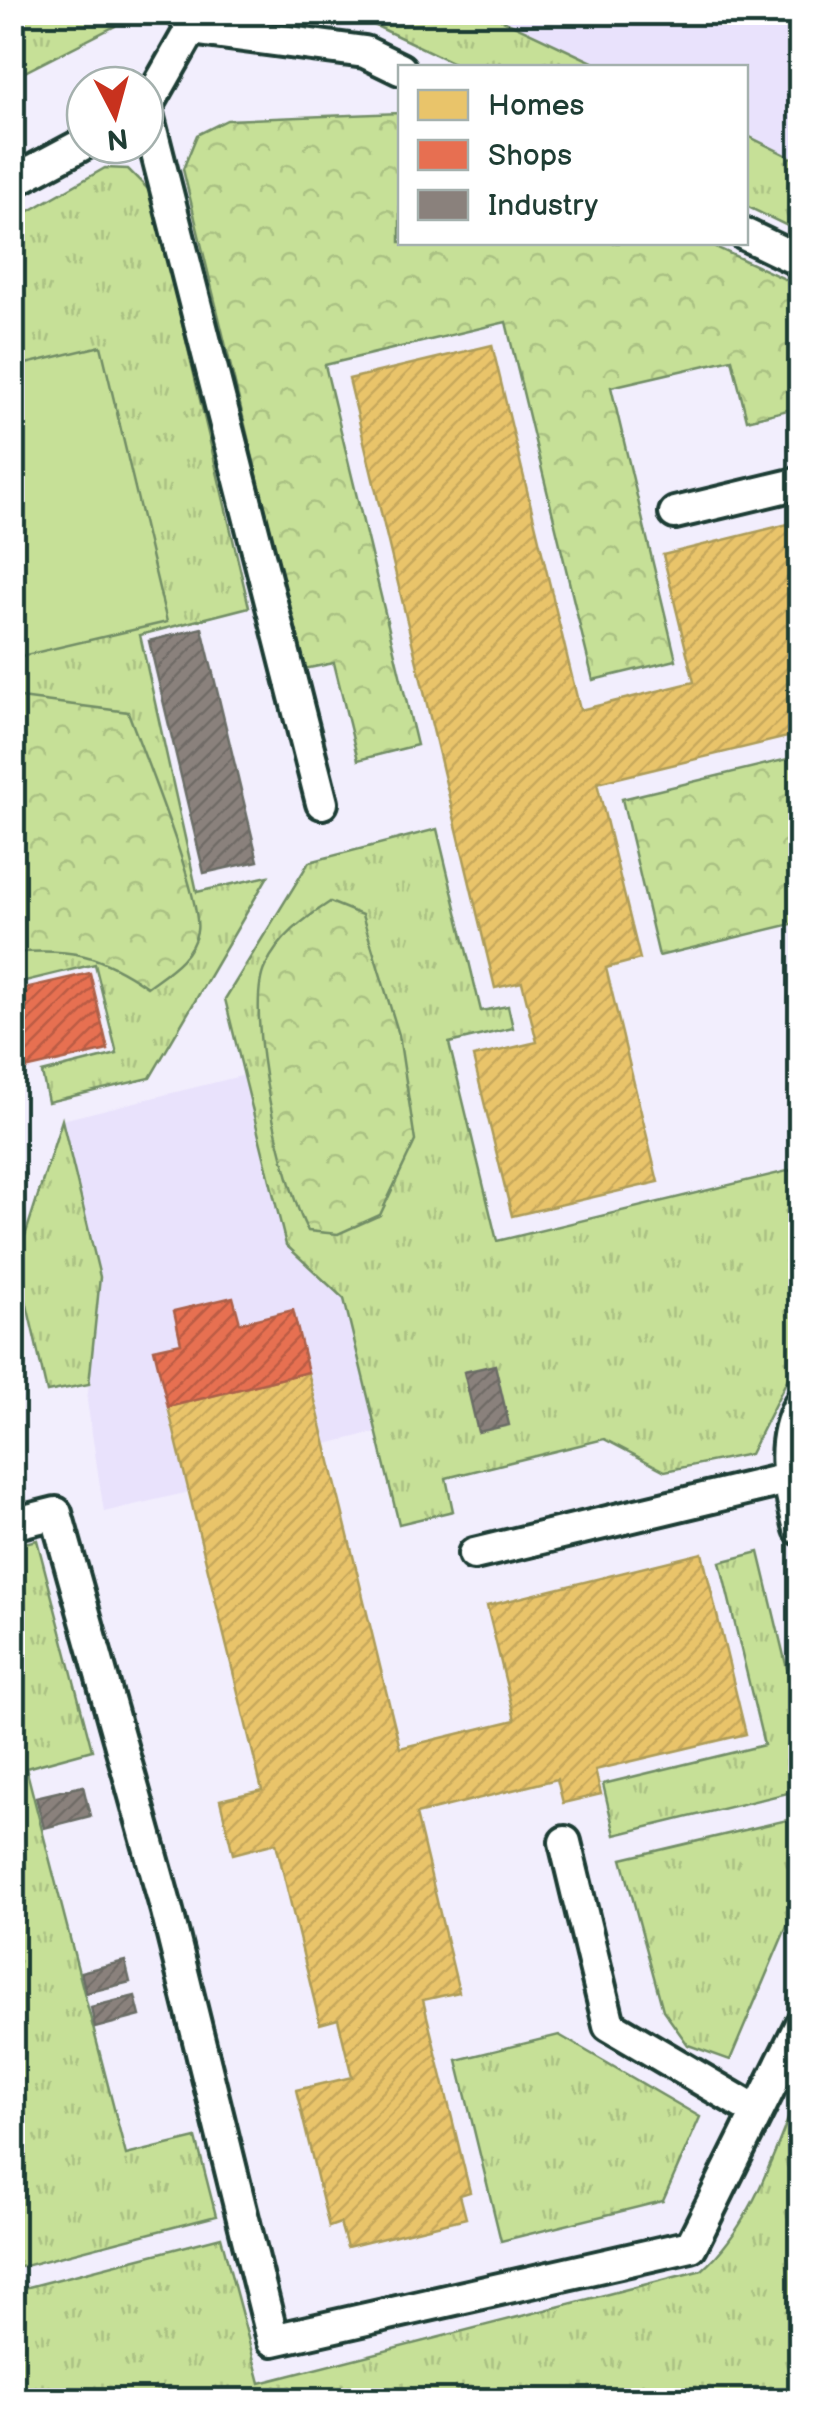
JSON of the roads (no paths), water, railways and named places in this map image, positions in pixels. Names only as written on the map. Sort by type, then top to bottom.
[{"type":"lane","points":[[165,69],[187,21],[364,52],[398,69]]},
{"type":"lane","points":[[12,182],[65,154]]},
{"type":"lane","points":[[160,165],[322,803]]},
{"type":"lane","points":[[748,236],[800,261]]},
{"type":"lane","points":[[675,514],[800,483]]},
{"type":"lane","points":[[800,1404],[789,1424],[787,1479],[800,1529]]},
{"type":"lane","points":[[474,1554],[787,1479]]},
{"type":"lane","points":[[12,1524],[56,1514],[167,1911],[274,2340],[691,2246],[800,2026]]},
{"type":"lane","points":[[565,1842],[610,2025],[758,2112]]}]
